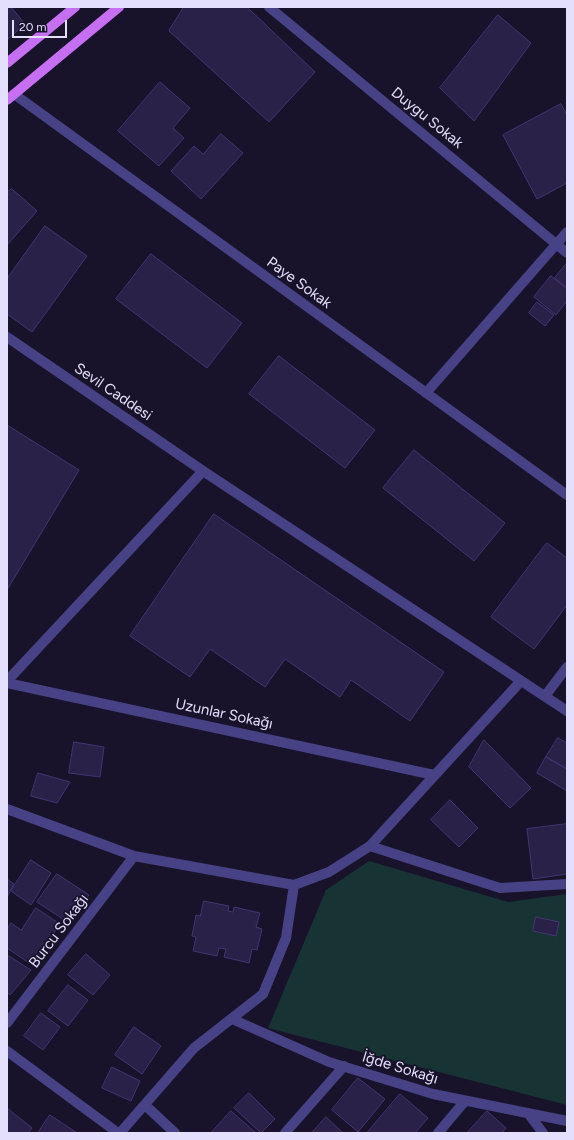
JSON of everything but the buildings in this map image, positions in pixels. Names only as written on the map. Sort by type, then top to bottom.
[{"type":"main road","points":[[7,63],[75,7]]},
{"type":"main road","points":[[11,97],[118,7]]},
{"type":"street","name":"Duygu Sokak","points":[[269,7],[567,253]]},
{"type":"street","name":"Paye Sokak","points":[[11,97],[567,495]]},
{"type":"street","points":[[426,393],[567,232]]},
{"type":"street","name":"Sevil Caddesi","points":[[7,337],[203,471],[567,710]]},
{"type":"street","points":[[7,682],[203,471]]},
{"type":"street","points":[[545,696],[567,667]]},
{"type":"street","points":[[7,809],[134,856],[294,885],[329,872],[370,846],[521,681]]},
{"type":"street","name":"Uzunlar Sokağı","points":[[7,682],[434,775]]},
{"type":"street","points":[[370,846],[500,888],[567,884]]},
{"type":"street","name":"Burcu Sokağı","points":[[7,1023],[134,856]]},
{"type":"street","points":[[7,1051],[119,1133],[194,1048],[263,994],[286,938],[294,885]]},
{"type":"street","name":"İğde Sokağı","points":[[232,1019],[329,1062],[433,1094],[567,1121]]},
{"type":"street","points":[[285,1133],[344,1066]]},
{"type":"street","points":[[438,1133],[465,1101]]},
{"type":"street","points":[[145,1105],[175,1133]]},
{"type":"street","points":[[528,1113],[542,1133]]},
{"type":"green space","points":[[369,861],[508,902],[567,894],[567,1105],[268,1028],[326,890]]}]
